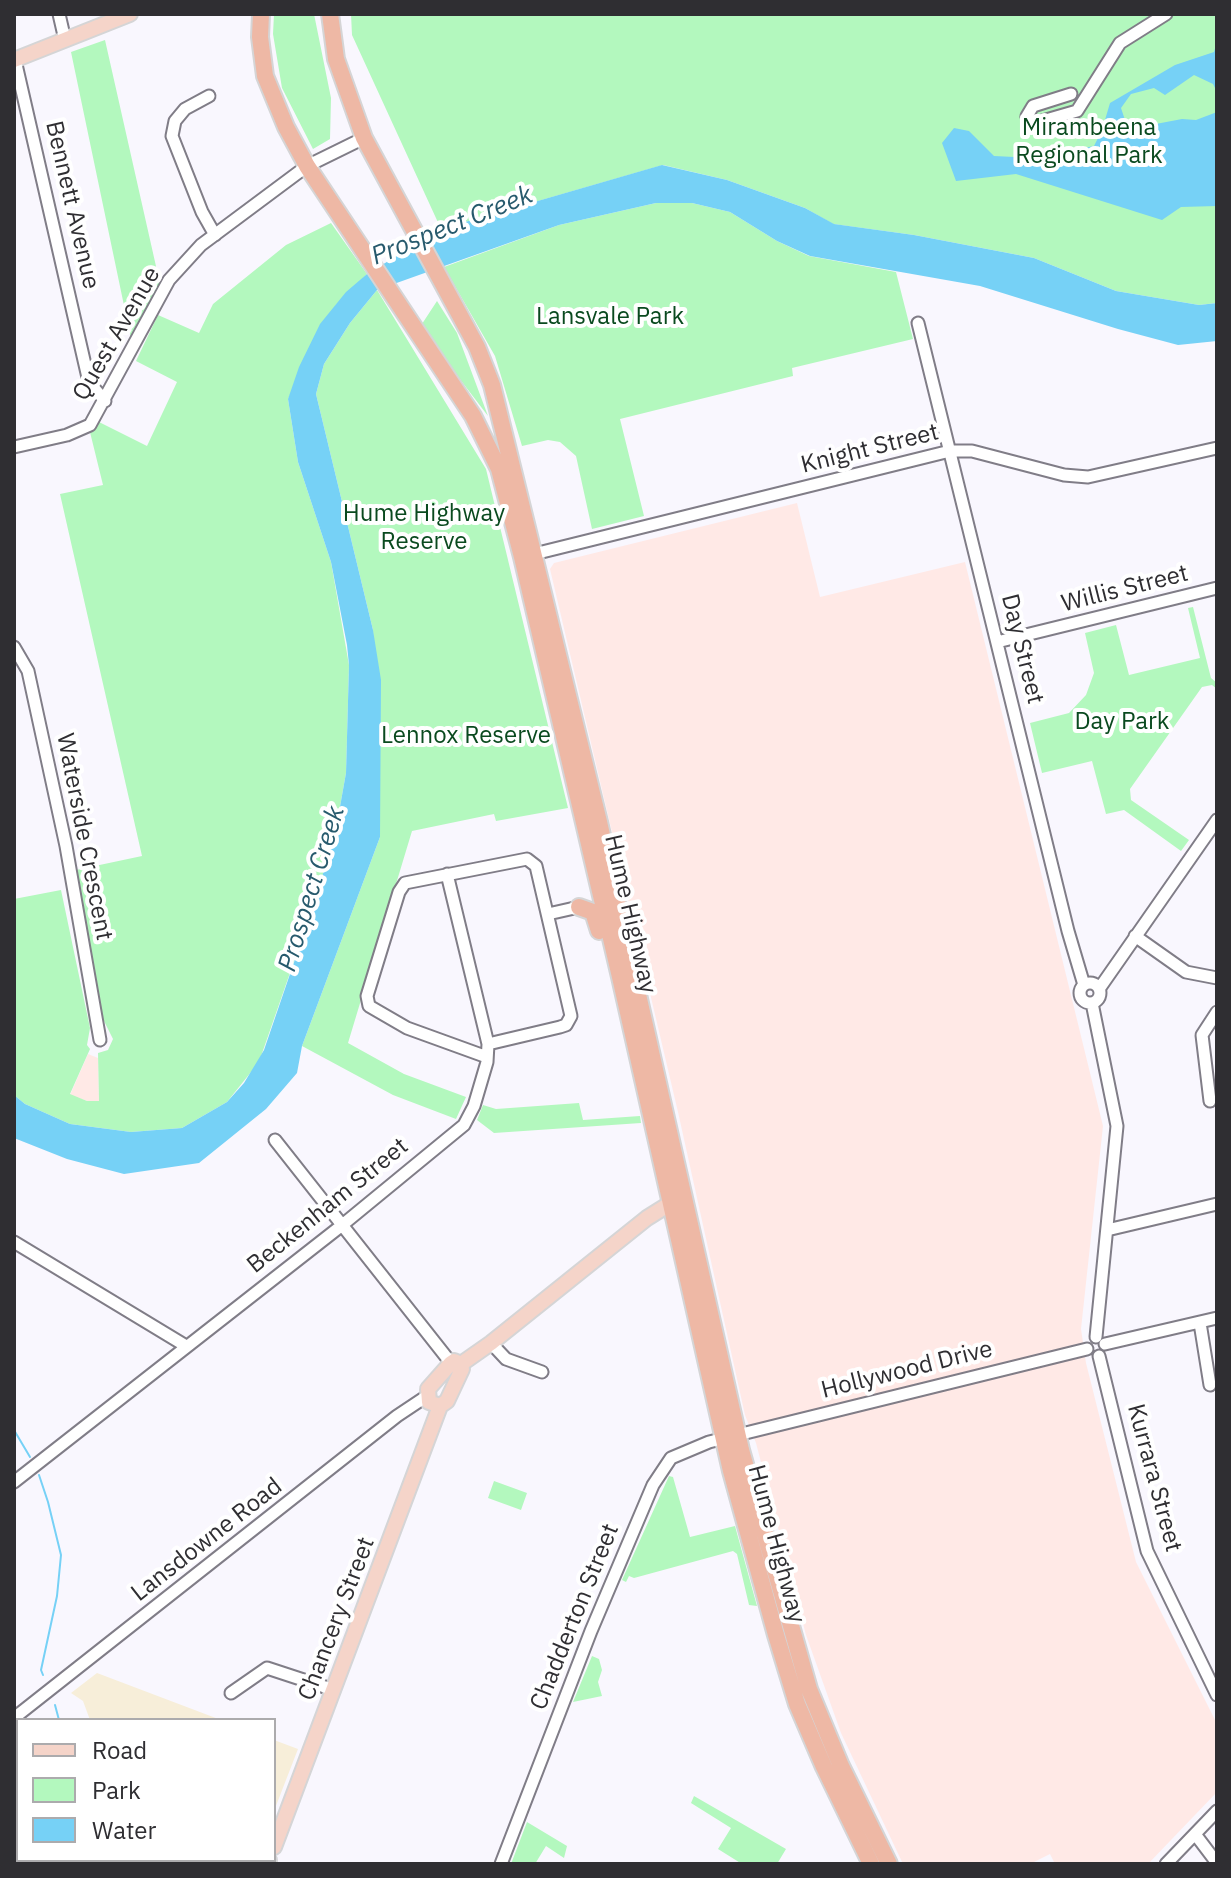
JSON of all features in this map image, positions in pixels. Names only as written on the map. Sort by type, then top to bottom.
[{"type":"highway","name":"Hume Highway","points":[[261,14],[260,37],[265,76],[277,110],[307,166],[473,416],[499,469],[620,977],[678,1201]]},
{"type":"highway","name":"Hume Highway","points":[[330,14],[336,59],[364,138],[477,347],[492,385],[534,554],[776,1635],[797,1704],[813,1743],[870,1863]]},
{"type":"highway","points":[[599,885],[592,897],[579,907],[595,915],[606,956],[620,977]]},
{"type":"highway","name":"Hume Highway","points":[[730,1437],[809,1689],[841,1766],[889,1864]]},
{"type":"main road","points":[[15,60],[130,14]]},
{"type":"main road","points":[[440,1406],[431,1404],[427,1396],[430,1385],[456,1363],[491,1343],[678,1201]]},
{"type":"main road","name":"Chancery Street","points":[[276,1842],[440,1406],[447,1401],[462,1369],[456,1363]]},
{"type":"street","points":[[59,14],[65,40]]},
{"type":"street","points":[[1071,94],[1033,106],[1027,116],[1039,122],[1077,111],[1120,43],[1166,14]]},
{"type":"street","name":"Bennett Avenue","points":[[15,60],[89,382],[105,401]]},
{"type":"street","points":[[209,96],[185,109],[175,121],[172,136],[202,212],[215,235]]},
{"type":"street","name":"Quest Avenue","points":[[14,447],[67,435],[90,425],[169,280],[201,245],[307,166],[364,138]]},
{"type":"street","name":"Day Street","points":[[918,323],[1084,985]]},
{"type":"street","name":"Knight Street","points":[[534,554],[950,451],[972,451],[1064,475],[1088,477],[1217,448]]},
{"type":"street","name":"Willis Street","points":[[997,642],[1217,588]]},
{"type":"street","name":"Waterside Crescent","points":[[14,647],[28,671],[100,1040]]},
{"type":"street","points":[[1099,989],[1094,984],[1084,985],[1080,991],[1081,997],[1085,1002],[1092,1003],[1099,998],[1099,989],[1217,820]]},
{"type":"street","points":[[527,859],[536,866],[571,1016],[566,1025],[487,1050],[407,1028],[369,1006],[367,996],[399,892],[405,883],[412,880],[447,874],[527,859]]},
{"type":"street","name":"Beckenham Street","points":[[14,1482],[341,1226],[464,1125],[474,1106],[487,1050],[447,874]]},
{"type":"street","points":[[548,914],[579,907]]},
{"type":"street","points":[[1135,936],[1186,972],[1217,978]]},
{"type":"street","points":[[1092,1003],[1117,1126],[1100,1346],[1217,1318]]},
{"type":"street","points":[[1210,1101],[1202,1035],[1217,1012]]},
{"type":"street","points":[[275,1140],[341,1226],[456,1363]]},
{"type":"street","points":[[1107,1230],[1217,1204]]},
{"type":"street","points":[[14,1242],[186,1346]]},
{"type":"street","points":[[1200,1323],[1210,1385]]},
{"type":"street","points":[[491,1343],[506,1359],[542,1372]]},
{"type":"street","name":"Hollywood Drive","points":[[730,1437],[1087,1349],[1090,1354],[1100,1346]]},
{"type":"street","name":"Kurrara Street","points":[[1100,1346],[1147,1551],[1217,1695]]},
{"type":"street","name":"Lansdowne Road","points":[[14,1718],[397,1416],[427,1396]]},
{"type":"street","name":"Chadderton Street","points":[[501,1864],[570,1681],[657,1477],[675,1454],[730,1437]]},
{"type":"street","points":[[231,1693],[267,1668],[334,1690]]},
{"type":"street","points":[[1166,1864],[1217,1811]]},
{"type":"street","points":[[1195,1834],[1217,1863]]},
{"type":"shaded area","points":[[797,503],[820,597],[965,562],[1103,1126],[1081,1329],[1086,1363],[1136,1562],[1217,1724],[1217,1792],[1148,1864],[1055,1864],[1050,1854],[1030,1864],[903,1864],[841,1733],[806,1635],[756,1443],[745,1415],[678,1112],[550,569],[554,563]]},
{"type":"shaded area","points":[[88,1054],[98,1058],[99,1101],[87,1101],[70,1095]]},
{"type":"shaded area","points":[[97,1673],[216,1718],[89,1718],[83,1701],[71,1693]]},
{"type":"shaded area","points":[[276,1741],[298,1749],[276,1806]]},
{"type":"green space","points":[[274,14],[314,14],[331,98],[330,139],[313,149],[282,88],[273,34]]},
{"type":"green space","name":"Mirambeena Regional Park","points":[[351,14],[1217,14],[1217,303],[1199,305],[1116,291],[1034,258],[914,235],[833,224],[805,208],[727,180],[663,165],[441,229],[352,35]]},
{"type":"green space","points":[[105,40],[160,284],[131,339],[71,52]]},
{"type":"green space","name":"Lansvale Park","points":[[656,203],[692,203],[730,212],[777,241],[809,256],[896,272],[913,339],[792,368],[793,376],[620,419],[644,516],[592,529],[576,456],[560,442],[548,440],[522,446],[495,356],[444,267],[559,225]]},
{"type":"green space","points":[[331,223],[367,274],[336,305],[288,399],[298,462],[331,562],[349,665],[346,773],[336,829],[315,901],[259,1062],[227,1102],[182,1128],[131,1132],[70,1124],[25,1104],[14,1095],[14,899],[61,890],[90,1028],[87,1045],[90,1049],[70,1094],[87,1101],[99,1101],[98,1053],[108,1050],[113,1039],[103,1019],[76,870],[142,856],[60,494],[103,485],[89,428],[99,422],[147,446],[177,382],[136,361],[158,315],[199,333],[213,304],[286,245]]},
{"type":"green space","points":[[377,290],[486,469],[568,808],[496,821],[494,814],[412,831],[348,1043],[404,1074],[466,1097],[456,1119],[393,1095],[302,1046],[380,837],[373,630],[316,394],[324,364],[350,323]]},
{"type":"green space","points":[[437,301],[457,333],[488,416],[420,327]]},
{"type":"green space","name":"Day Park","points":[[1193,607],[1211,678],[1217,683],[1217,689],[1212,685],[1202,687],[1130,789],[1131,800],[1189,840],[1181,851],[1124,810],[1106,814],[1092,761],[1042,773],[1030,723],[1069,713],[1086,695],[1094,673],[1085,633],[1116,625],[1129,675],[1200,658],[1188,608]]},
{"type":"green space","points":[[579,1103],[583,1120],[640,1116],[641,1123],[494,1133],[477,1120],[483,1105],[496,1109]]},
{"type":"green space","points":[[669,1476],[673,1477],[690,1537],[735,1526],[757,1606],[749,1605],[737,1554],[733,1551],[634,1578],[629,1576],[626,1582],[622,1580]]},
{"type":"green space","points":[[494,1481],[527,1493],[521,1510],[488,1498]]},
{"type":"green space","points":[[592,1656],[599,1659],[602,1670],[598,1682],[602,1696],[573,1702]]},
{"type":"green space","points":[[694,1796],[786,1849],[777,1864],[742,1864],[718,1849],[731,1828],[691,1803]]},
{"type":"green space","points":[[527,1822],[567,1846],[564,1858],[546,1846],[535,1864],[511,1864]]},
{"type":"water","points":[[1217,41],[1217,92],[1213,84],[1194,75],[1165,95],[1154,88],[1131,94],[1121,108],[1126,123],[1140,127],[1182,119],[1196,120],[1217,112],[1217,206],[1181,207],[1162,220],[1016,174],[956,181],[942,143],[954,128],[969,131],[994,156],[1035,158],[1094,146],[1110,103],[1175,65],[1214,52]]},
{"type":"water","name":"Prospect Creek","points":[[662,165],[727,180],[805,208],[834,224],[914,235],[1034,258],[1116,291],[1199,305],[1217,303],[1217,341],[1178,345],[980,286],[810,256],[777,241],[730,212],[692,203],[656,203],[559,225],[377,290],[350,323],[324,364],[316,394],[373,630],[381,680],[380,837],[302,1046],[297,1073],[266,1109],[199,1163],[124,1174],[67,1159],[14,1138],[14,1095],[25,1104],[70,1124],[131,1132],[182,1128],[227,1102],[244,1083],[264,1050],[315,901],[336,829],[346,773],[347,645],[331,562],[298,462],[288,399],[299,367],[320,324],[346,292],[367,274],[441,229]]},
{"type":"waterway","points":[[14,1430],[30,1457]]},
{"type":"waterway","points":[[39,1475],[61,1555],[57,1596],[41,1670],[43,1675]]},
{"type":"waterway","points":[[55,1705],[58,1718]]},
{"type":"park label","name":"Hume Highway Reserve","points":[[424,528]]},
{"type":"park label","name":"Lennox Reserve","points":[[466,736]]}]
